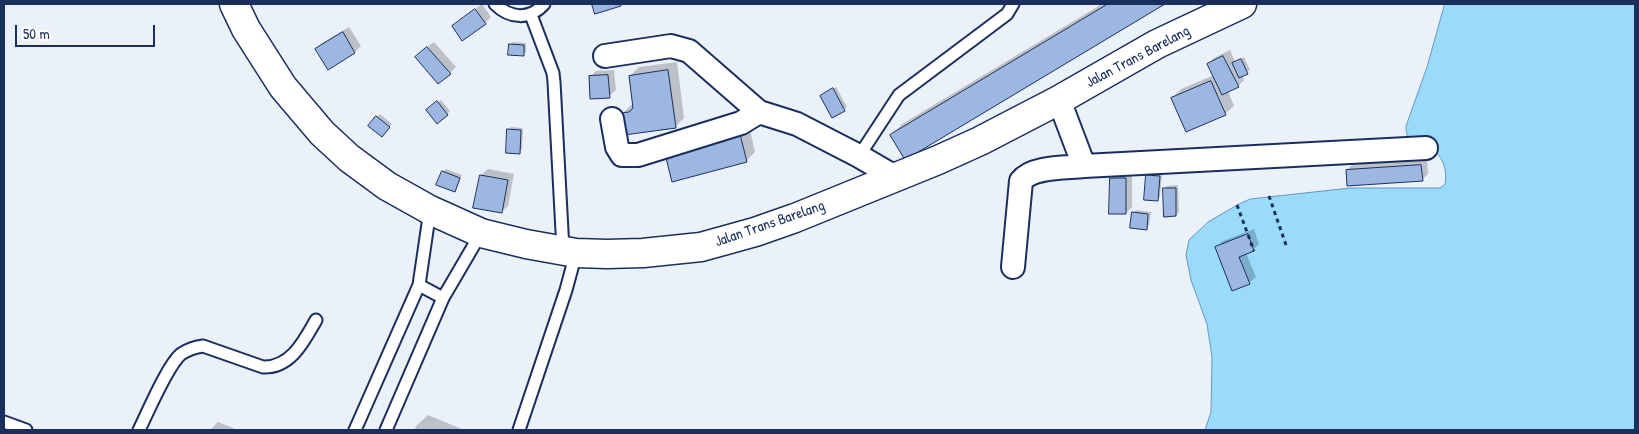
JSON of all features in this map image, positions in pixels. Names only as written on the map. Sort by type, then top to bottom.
[{"type":"highway","name":"Jalan Trans Barelang","points":[[234,4],[246,29],[283,86],[322,133],[349,158],[387,186],[430,210],[481,233],[526,244],[569,251],[607,254],[643,253],[701,247],[771,227],[980,141],[1059,100],[1157,44],[1242,4]]},
{"type":"street","points":[[605,56],[671,46],[689,51],[759,112],[798,124],[896,177]]},
{"type":"street","points":[[1059,100],[1084,166]]},
{"type":"street","points":[[612,119],[617,148],[622,155],[629,156],[638,155],[741,123],[759,112]]},
{"type":"street","points":[[1013,267],[1021,181],[1032,172],[1084,166],[1426,148]]},
{"type":"lane","points":[[496,4],[501,10],[510,15],[520,16],[531,15],[544,4]]},
{"type":"lane","points":[[858,156],[899,95],[1007,14],[1013,4]]},
{"type":"lane","points":[[519,430],[566,290],[569,251],[553,73],[531,15]]},
{"type":"lane","points":[[355,430],[419,285],[430,210]]},
{"type":"lane","points":[[386,430],[443,298],[481,233]]},
{"type":"lane","points":[[419,285],[443,298]]},
{"type":"lane","points":[[139,430],[170,368],[181,354],[203,346],[263,367],[270,367],[280,364],[301,347],[316,320]]},
{"type":"lane","points":[[4,422],[26,430]]},
{"type":"path","points":[[1269,196],[1286,245]]},
{"type":"path","points":[[1237,205],[1254,251]]},
{"type":"water","points":[[1445,4],[1635,4],[1635,430],[1205,430],[1211,412],[1212,357],[1207,324],[1191,280],[1186,255],[1189,240],[1208,222],[1250,199],[1350,188],[1440,188],[1445,184],[1444,166],[1439,156],[1426,145],[1411,140],[1407,135],[1406,126],[1427,67]]},
{"type":"building","points":[[592,4],[620,4],[621,6],[595,14]]},
{"type":"building","points":[[1108,4],[1165,4],[905,160],[890,135]]},
{"type":"building","points":[[475,9],[486,24],[462,41],[452,26]]},
{"type":"building","points":[[343,32],[355,53],[328,70],[315,49]]},
{"type":"building","points":[[509,44],[524,45],[524,56],[508,55]]},
{"type":"building","points":[[427,47],[451,74],[438,84],[415,57]]},
{"type":"building","points":[[1223,56],[1239,87],[1222,95],[1207,64]]},
{"type":"building","points":[[1241,59],[1248,74],[1239,78],[1232,63]]},
{"type":"building","points":[[668,70],[676,128],[624,135],[621,113],[629,112],[633,108],[629,76]]},
{"type":"building","points":[[608,75],[610,98],[590,99],[589,76]]},
{"type":"building","points":[[1211,81],[1226,115],[1186,132],[1171,98]]},
{"type":"building","points":[[833,88],[845,111],[832,118],[820,96]]},
{"type":"building","points":[[437,101],[448,115],[437,124],[426,110]]},
{"type":"building","points":[[376,116],[390,127],[382,137],[368,126]]},
{"type":"building","points":[[507,129],[521,130],[520,154],[506,153]]},
{"type":"building","points":[[740,134],[747,162],[672,182],[665,154]]},
{"type":"building","points":[[1421,165],[1423,181],[1347,186],[1346,170]]},
{"type":"building","points":[[442,171],[460,178],[455,192],[436,185]]},
{"type":"building","points":[[480,175],[508,180],[502,213],[473,208]]},
{"type":"building","points":[[1146,175],[1160,176],[1158,201],[1144,200]]},
{"type":"building","points":[[1110,178],[1126,178],[1126,214],[1109,214]]},
{"type":"building","points":[[1163,188],[1176,188],[1176,216],[1164,217]]},
{"type":"building","points":[[1132,212],[1148,214],[1147,230],[1130,228]]},
{"type":"building","points":[[1248,234],[1254,251],[1239,257],[1250,284],[1232,291],[1215,247]]}]
